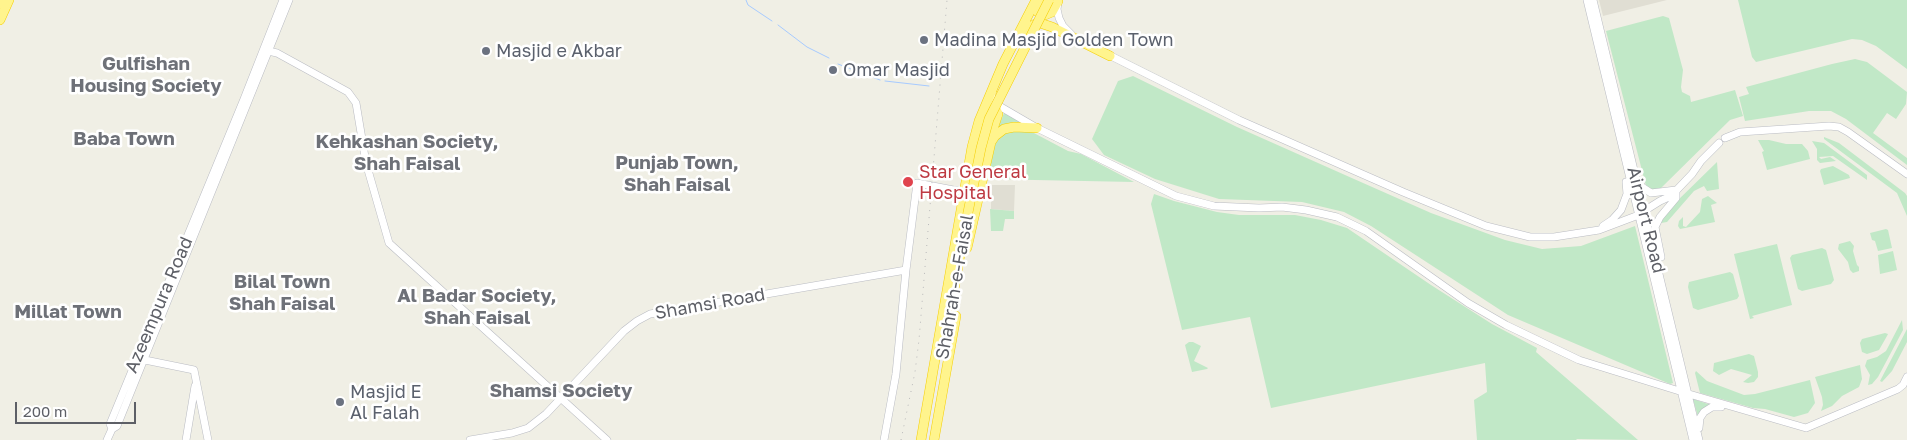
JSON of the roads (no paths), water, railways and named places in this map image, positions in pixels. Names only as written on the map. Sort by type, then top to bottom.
[{"type":"highway","points":[[0,4],[2,0]]},
{"type":"highway","points":[[0,20],[9,0]]},
{"type":"highway","points":[[1020,42],[1037,4],[1042,0]]},
{"type":"highway","points":[[1037,4],[1038,12],[1041,15],[1049,14],[1052,12],[1055,0]]},
{"type":"highway","name":"Shahrah-e-Faisal","points":[[927,440],[963,236],[987,125],[1000,95],[1055,0]]},
{"type":"highway","name":"Shahrah-e-Faisal","points":[[921,440],[972,147],[979,121],[992,88],[1003,64],[1037,4]]},
{"type":"highway","points":[[992,88],[1020,42],[1030,28],[1037,23],[1052,27],[1110,56]]},
{"type":"highway","points":[[972,147],[986,110],[990,107],[996,109],[998,115],[987,148],[987,159]]},
{"type":"highway","points":[[934,440],[964,258],[991,142],[1004,129],[1014,127],[1036,128]]},
{"type":"highway","points":[[957,270],[964,258]]},
{"type":"main road","name":"Azeempura Road","points":[[141,360],[283,0]]},
{"type":"main road","name":"Azeempura Road","points":[[108,440],[112,429],[110,424],[141,360],[289,0]]},
{"type":"main road","points":[[1055,0],[1059,18],[1069,33],[1110,56],[1298,146],[1486,226],[1530,237],[1554,237],[1593,231],[1609,227],[1641,213],[1660,200],[1669,197],[1722,140],[1740,132],[1789,128],[1839,127],[1907,174]]},
{"type":"main road","name":"Airport Road","points":[[1587,0],[1627,169],[1656,258],[1686,393],[1693,440]]},
{"type":"main road","name":"Airport Road","points":[[1593,0],[1641,213],[1686,393],[1700,440]]},
{"type":"main road","points":[[268,51],[277,53],[348,92],[356,103],[366,162],[389,243],[607,440]]},
{"type":"main road","points":[[992,88],[994,103],[1036,128],[1176,196],[1214,206],[1282,207],[1337,217],[1366,231],[1468,303],[1506,325],[1579,360],[1806,428],[1903,385],[1907,377]]},
{"type":"main road","points":[[1624,134],[1628,138],[1639,183],[1642,188],[1654,193],[1676,190]]},
{"type":"main road","points":[[1593,231],[1612,220],[1621,210],[1627,194],[1627,169]]},
{"type":"main road","points":[[884,440],[896,374],[917,183],[964,192]]},
{"type":"main road","points":[[1656,258],[1661,257],[1655,227],[1662,214],[1676,198],[1676,190]]},
{"type":"main road","name":"Shamsi Road","points":[[470,440],[512,433],[528,428],[546,414],[624,331],[636,321],[650,314],[906,270]]},
{"type":"main road","points":[[141,360],[194,370],[208,440]]},
{"type":"main road","points":[[186,440],[196,380]]},
{"type":"main road","points":[[1700,440],[1700,418],[1708,409],[1720,407],[1742,410]]},
{"type":"waterway","points":[[746,0],[748,5],[772,21]]},
{"type":"waterway","points":[[778,25],[807,47],[829,58]]},
{"type":"waterway","points":[[838,64],[880,80]]},
{"type":"waterway","points":[[885,81],[929,86]]},
{"type":"railway","points":[[901,440],[915,372],[919,340],[947,0]]},
{"type":"place","name":"Madina Masjid Golden Town","points":[[924,40]]},
{"type":"place","name":"Masjid e Akbar","points":[[486,51]]},
{"type":"place","name":"Omar Masjid","points":[[833,70]]},
{"type":"place","name":"Star General Hospital","points":[[908,182]]},
{"type":"place","name":"Masjid E Al Falah","points":[[340,402]]},
{"type":"district","name":"Gulfishan Housing Society","points":[[146,75]]},
{"type":"district","name":"Baba Town","points":[[124,139]]},
{"type":"district","name":"Kehkashan Society, Shah Faisal","points":[[407,153]]},
{"type":"district","name":"Punjab Town, Shah Faisal","points":[[677,174]]},
{"type":"district","name":"Bilal Town Shah Faisal","points":[[282,293]]},
{"type":"district","name":"Al Badar Society, Shah Faisal","points":[[477,307]]},
{"type":"district","name":"Millat Town","points":[[68,312]]},
{"type":"district","name":"Shamsi Society","points":[[561,391]]}]
